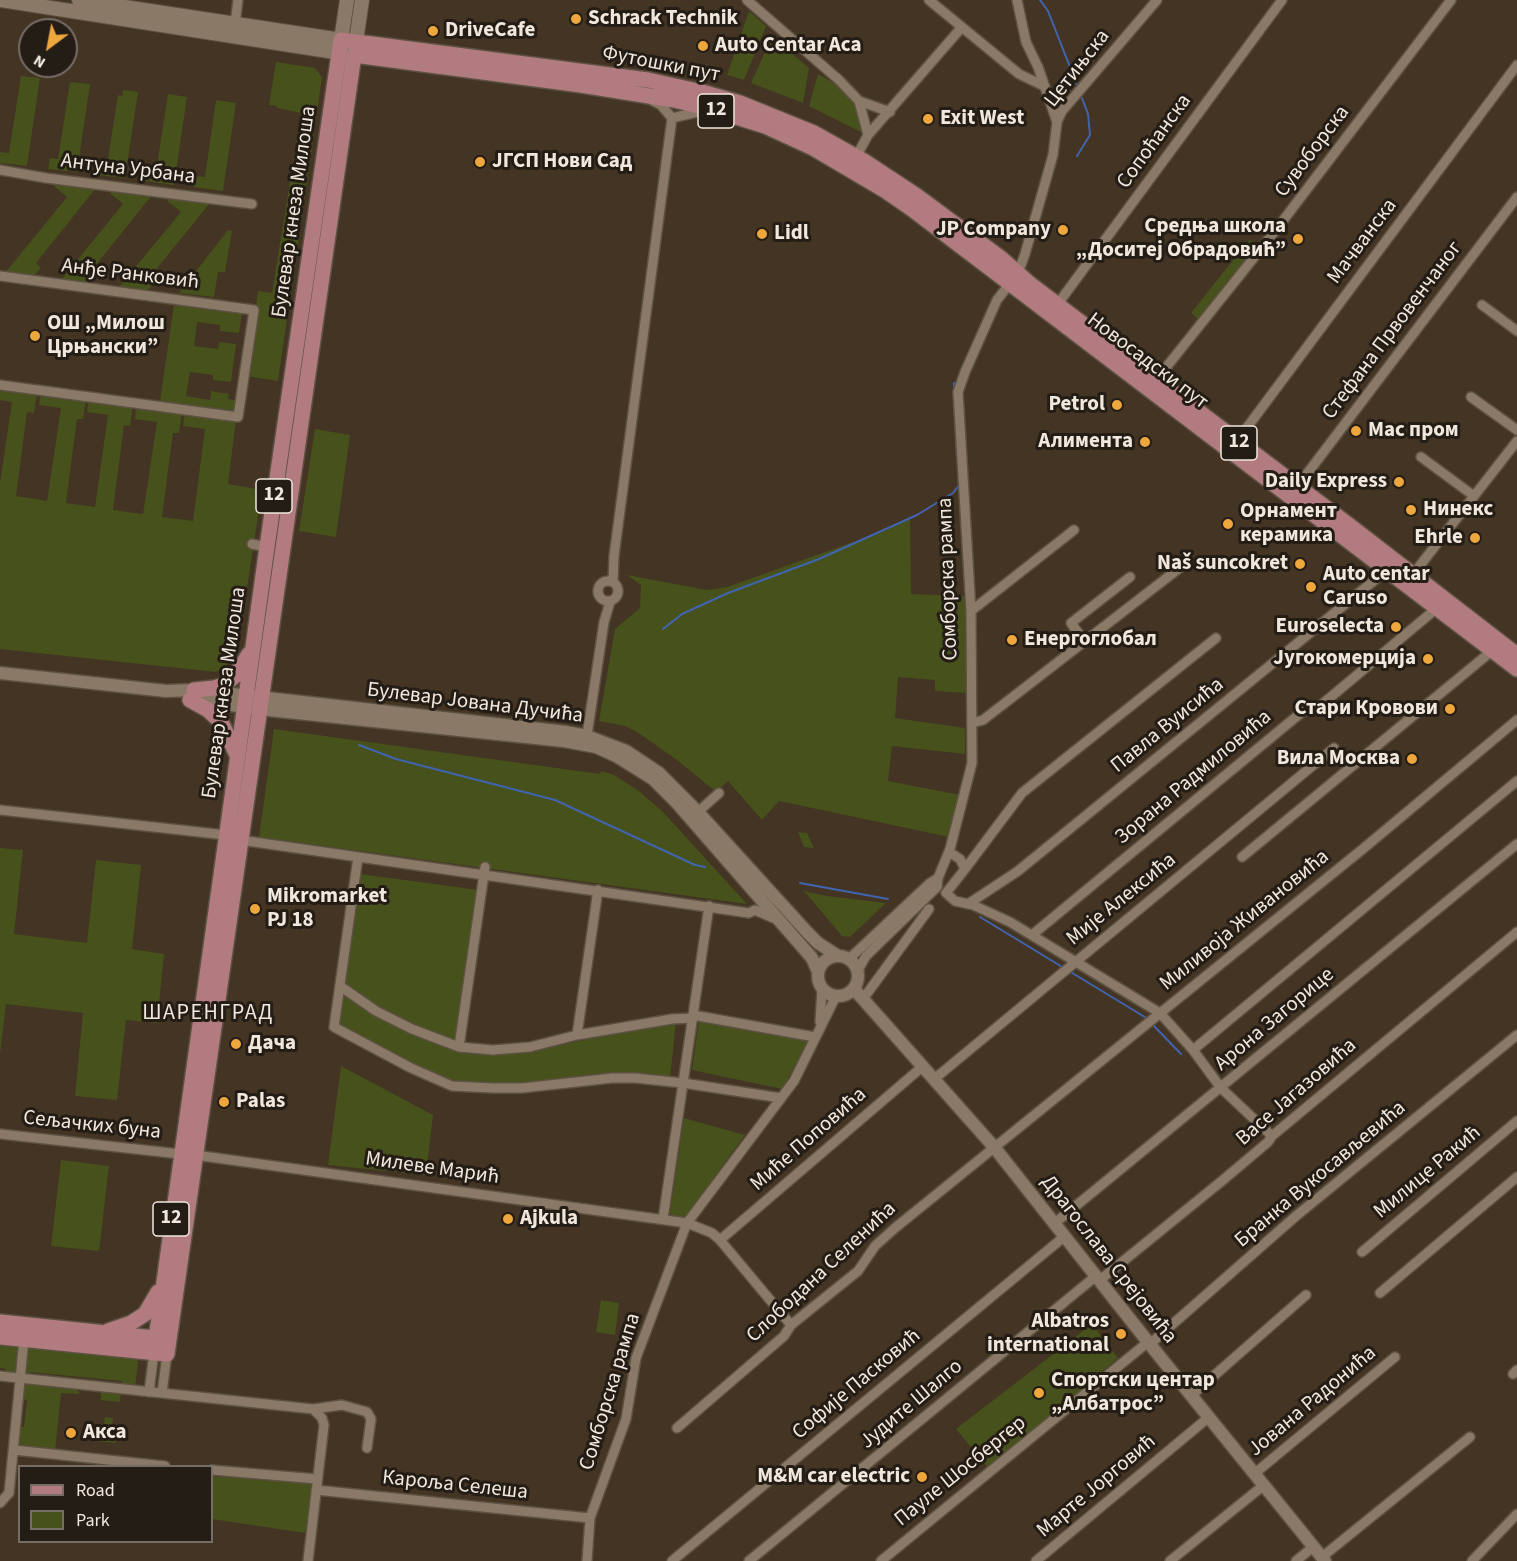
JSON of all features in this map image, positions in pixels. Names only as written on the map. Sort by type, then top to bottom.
[{"type":"main road","name":"Футошки пут","points":[[0,0],[348,48],[648,80],[702,92],[800,126],[856,157],[917,196],[1013,279]]},
{"type":"main road","name":"Футошки пут","points":[[79,0],[234,24],[348,48],[377,58],[643,95],[711,109],[765,126],[849,168],[1013,279]]},
{"type":"main road","points":[[347,0],[348,48]]},
{"type":"main road","points":[[348,48],[362,0]]},
{"type":"main road","name":"Булевар кнеза Милоша","points":[[161,1346],[348,48]]},
{"type":"main road","name":"Новосадски пут","points":[[1013,279],[1057,305],[1297,487],[1409,580],[1517,655]]},
{"type":"main road","name":"Новосадски пут","points":[[1013,279],[1387,570],[1409,580],[1437,608],[1517,669]]},
{"type":"main road","name":"Булевар кнеза Милоша","points":[[233,838],[237,755],[252,702],[252,649],[259,546],[299,380]]},
{"type":"main road","points":[[237,755],[221,722],[192,695],[224,685],[236,675],[252,649]]},
{"type":"main road","name":"Булевар кнеза Милоша","points":[[161,1346],[162,1284],[188,1154]]},
{"type":"main road","name":"12","points":[[0,1322],[101,1333],[132,1323],[145,1314],[162,1284]]},
{"type":"main road","points":[[101,1333],[161,1346]]},
{"type":"main road","points":[[0,1337],[161,1346]]},
{"type":"street","points":[[234,24],[238,0]]},
{"type":"street","points":[[747,0],[839,80],[859,101],[890,112]]},
{"type":"street","points":[[929,0],[1019,74],[1044,86]]},
{"type":"street","name":"Цетињска","points":[[1013,279],[1036,221],[1053,155],[1057,122],[1072,99],[1157,0]]},
{"type":"street","name":"Сопоћанска","points":[[1057,305],[1282,0]]},
{"type":"street","name":"Сувоборска","points":[[1156,380],[1272,235],[1451,0]]},
{"type":"street","points":[[1020,2],[1026,42],[1038,67],[1057,122]]},
{"type":"street","points":[[856,157],[868,135],[962,27]]},
{"type":"street","name":"Мачванска","points":[[1237,441],[1517,65]]},
{"type":"street","points":[[610,582],[672,118],[661,105],[643,95]]},
{"type":"street","points":[[859,101],[868,135]]},
{"type":"street","points":[[672,118],[689,112],[711,109]]},
{"type":"street","name":"Антуна Урбана","points":[[0,170],[45,178],[252,204]]},
{"type":"street","name":"Стефана Првовенчаног","points":[[1297,487],[1517,197]]},
{"type":"street","name":"Анђе Ранковић","points":[[0,276],[254,310],[238,417],[0,385]]},
{"type":"street","name":"Сомборска рампа","points":[[858,970],[866,956],[937,887],[938,878],[949,852],[972,763],[971,611],[958,392],[964,372],[997,300],[1013,279]]},
{"type":"street","points":[[1482,305],[1517,331]]},
{"type":"street","points":[[1471,397],[1517,430]]},
{"type":"street","points":[[1409,580],[1517,441]]},
{"type":"street","points":[[1421,457],[1474,496]]},
{"type":"street","points":[[971,611],[1074,530]]},
{"type":"street","points":[[972,723],[983,720],[1186,563]]},
{"type":"street","name":"Павла Вуисића","points":[[968,904],[1027,864],[1387,570]]},
{"type":"street","points":[[1085,642],[1071,623],[1130,578]]},
{"type":"street","points":[[610,582],[618,591],[617,597],[607,601],[599,597],[597,591],[600,584],[610,582]]},
{"type":"street","points":[[586,740],[607,601]]},
{"type":"street","name":"Зорана Радмиловића","points":[[1032,935],[1302,712],[1320,706],[1437,608]]},
{"type":"street","points":[[1216,638],[1022,793],[946,893],[955,901],[968,904],[1010,922],[1032,935],[1069,967],[1153,1019],[1193,1050],[1221,1088],[1272,1136]]},
{"type":"street","points":[[1242,857],[1493,650]]},
{"type":"street","name":"Булевар Јована Дучића","points":[[0,674],[166,691],[490,732],[586,740],[615,746],[659,773],[698,812],[807,932],[818,943],[843,957]]},
{"type":"street","name":"Миливоја Живановића","points":[[994,1147],[1364,848],[1517,720]]},
{"type":"street","name":"Булевар Јована Дучића","points":[[586,740],[653,779],[677,803],[758,905],[780,921],[812,958],[818,972]]},
{"type":"street","name":"Мије Алексића","points":[[933,1080],[1334,748]]},
{"type":"street","points":[[1193,1050],[1517,781]]},
{"type":"street","points":[[698,812],[719,793]]},
{"type":"street","points":[[0,810],[233,838],[358,857],[484,871],[749,913],[758,905]]},
{"type":"street","name":"Арона Загорице","points":[[1055,1223],[1517,844]]},
{"type":"street","points":[[949,852],[960,859],[965,869]]},
{"type":"street","points":[[358,857],[334,1027],[411,1068],[452,1086],[522,1088],[612,1078],[643,1078],[781,1098]]},
{"type":"street","points":[[459,1047],[484,871]]},
{"type":"street","name":"Сомборска рампа","points":[[843,957],[938,878]]},
{"type":"street","points":[[577,1035],[598,890]]},
{"type":"street","points":[[663,1219],[709,906]]},
{"type":"street","points":[[863,999],[929,909]]},
{"type":"street","name":"Васе Јагазовића","points":[[1098,1278],[1262,1148],[1272,1136],[1517,932]]},
{"type":"street","points":[[843,957],[858,970],[854,989],[843,996],[836,996],[822,988],[818,978],[818,972],[827,958],[843,957]]},
{"type":"street","points":[[339,986],[376,1011],[412,1029],[459,1047],[493,1050],[530,1047],[577,1035],[692,1016],[815,1037]]},
{"type":"street","name":"Сомборска рампа","points":[[819,1027],[822,988]]},
{"type":"street","name":"Драгослава Срејовића","points":[[854,989],[994,1147],[1324,1559]]},
{"type":"street","name":"Сомборска рампа","points":[[587,1561],[590,1518],[626,1419],[636,1358],[687,1223],[801,1070],[819,1027],[836,996]]},
{"type":"street","name":"Бранка Вукосављевића","points":[[1149,1343],[1296,1216],[1517,1035]]},
{"type":"street","name":"Миће Поповића","points":[[720,1240],[922,1067]]},
{"type":"street","name":"Милице Ракић","points":[[1362,1252],[1517,1120]]},
{"type":"street","name":"Сељачких буна","points":[[0,1134],[188,1154]]},
{"type":"street","name":"Слободана Селенића","points":[[677,1428],[784,1336],[791,1324],[858,1271],[875,1246],[895,1227],[994,1147]]},
{"type":"street","name":"Милеве Марић","points":[[188,1154],[687,1223],[703,1228],[720,1240],[791,1324]]},
{"type":"street","points":[[1380,1293],[1517,1177]]},
{"type":"street","name":"Софије Пасковић","points":[[672,1561],[1065,1236]]},
{"type":"street","name":"Јудите Шалго","points":[[750,1561],[1098,1278]]},
{"type":"street","points":[[1192,1395],[1306,1295]]},
{"type":"street","points":[[0,1503],[9,1492],[24,1339]]},
{"type":"street","name":"Пауле Шосбергер","points":[[881,1561],[1149,1343]]},
{"type":"street","points":[[149,1392],[161,1346]]},
{"type":"street","points":[[161,1346],[162,1394]]},
{"type":"street","name":"Јована Радонића","points":[[1254,1474],[1395,1357]]},
{"type":"street","points":[[0,1376],[313,1409],[342,1405],[367,1412],[371,1419],[367,1448]]},
{"type":"street","points":[[308,1561],[324,1425],[322,1418],[313,1409]]},
{"type":"street","name":"Марте Јорговић","points":[[1036,1561],[1209,1417]]},
{"type":"street","points":[[1324,1559],[1470,1437]]},
{"type":"street","points":[[14,1450],[147,1465]]},
{"type":"street","points":[[213,1470],[317,1479]]},
{"type":"street","points":[[1170,1561],[1263,1485]]},
{"type":"street","name":"Кароља Селеша","points":[[316,1490],[590,1518]]},
{"type":"street","points":[[1472,1561],[1517,1514]]},
{"type":"street","points":[[1296,1561],[1313,1546]]},
{"type":"green space","points":[[749,11],[766,26],[744,80],[727,75]]},
{"type":"green space","points":[[772,37],[809,68],[803,103],[751,83]]},
{"type":"green space","points":[[276,62],[315,68],[322,77],[278,381],[246,376],[258,291],[272,293],[301,113],[269,105]]},
{"type":"green space","points":[[818,74],[835,84],[857,106],[861,132],[809,106]]},
{"type":"green space","points":[[21,78],[40,78],[27,166],[0,163],[0,152],[9,153]]},
{"type":"green space","points":[[70,82],[90,84],[77,172],[48,169],[50,158],[58,159]]},
{"type":"green space","points":[[123,90],[138,92],[125,178],[96,175],[97,164],[107,165],[118,95],[122,96]]},
{"type":"green space","points":[[168,94],[187,97],[174,185],[145,181],[147,171],[156,171]]},
{"type":"green space","points":[[216,100],[236,103],[223,191],[193,187],[195,176],[205,177]]},
{"type":"green space","points":[[58,182],[96,188],[36,263],[41,268],[33,277],[5,273],[67,197],[54,186]]},
{"type":"green space","points":[[114,189],[152,195],[92,270],[97,275],[89,284],[61,280],[123,204],[110,193]]},
{"type":"green space","points":[[171,197],[210,203],[149,278],[154,283],[146,292],[118,288],[181,212],[167,201]]},
{"type":"green space","points":[[228,230],[232,231],[225,272],[218,272],[214,297],[179,293]]},
{"type":"green space","points":[[1249,240],[1254,242],[1256,251],[1200,321],[1191,313]]},
{"type":"green space","points":[[174,305],[242,314],[239,333],[220,331],[220,325],[197,322],[194,346],[218,349],[219,342],[236,344],[231,382],[213,380],[213,375],[190,372],[186,396],[210,400],[211,391],[229,394],[228,399],[239,401],[237,412],[160,401]]},
{"type":"green space","points":[[0,387],[37,392],[34,413],[27,412],[16,496],[47,501],[61,408],[39,405],[41,392],[86,398],[83,419],[77,419],[66,503],[95,507],[108,415],[87,412],[89,398],[133,404],[130,426],[124,425],[113,510],[143,514],[157,422],[135,419],[136,405],[182,412],[179,433],[173,433],[162,517],[193,521],[205,429],[183,426],[185,412],[236,420],[228,484],[262,490],[239,640],[236,652],[226,666],[216,672],[0,649],[0,483],[12,402],[0,400]]},
{"type":"green space","points":[[315,429],[350,435],[336,537],[299,531]]},
{"type":"green space","points":[[910,517],[911,594],[965,596],[967,693],[935,691],[935,680],[898,677],[895,718],[965,728],[965,754],[892,746],[888,781],[960,795],[949,837],[779,801],[762,820],[728,781],[716,792],[677,760],[637,732],[625,726],[599,721],[615,629],[640,608],[641,585],[627,575],[707,590],[727,587],[884,531]]},
{"type":"green space","points":[[274,729],[600,774],[601,771],[614,775],[639,791],[663,812],[747,904],[259,837]]},
{"type":"green space","points":[[798,832],[807,833],[814,848],[804,847]]},
{"type":"green space","points":[[0,848],[23,850],[14,934],[87,943],[96,860],[141,865],[132,949],[164,954],[157,1023],[126,1020],[117,1100],[75,1096],[83,1013],[6,1004],[0,1054]]},
{"type":"green space","points":[[360,874],[479,890],[457,1043],[378,1008],[343,984]]},
{"type":"green space","points":[[804,891],[886,903],[850,937],[842,936]]},
{"type":"green space","points":[[342,991],[410,1033],[456,1049],[531,1051],[676,1021],[670,1079],[520,1085],[456,1083],[414,1066],[337,1024]]},
{"type":"green space","points":[[699,1020],[810,1039],[782,1089],[692,1070]]},
{"type":"green space","points":[[341,1066],[433,1115],[426,1175],[328,1165]]},
{"type":"green space","points":[[684,1118],[745,1135],[685,1217],[681,1218],[674,1217],[670,1213]]},
{"type":"green space","points":[[61,1160],[109,1166],[99,1251],[51,1246]]},
{"type":"green space","points":[[601,1300],[619,1303],[615,1335],[596,1332]]},
{"type":"green space","name":"Спортски центар „Албатрос”","points":[[1092,1324],[1118,1358],[988,1468],[956,1429]]},
{"type":"green space","points":[[0,1339],[20,1343],[19,1376],[6,1375],[6,1369],[0,1368]]},
{"type":"green space","points":[[29,1345],[139,1353],[135,1388],[122,1387],[122,1381],[30,1372],[29,1378],[24,1377]]},
{"type":"green space","points":[[25,1383],[75,1388],[80,1394],[61,1393],[55,1452],[17,1446],[17,1426],[24,1427],[27,1400],[20,1399]]},
{"type":"green space","points":[[101,1391],[121,1392],[120,1402],[101,1400]]},
{"type":"green space","points":[[105,1417],[113,1418],[110,1440],[116,1443],[96,1441],[96,1437],[102,1438]]},
{"type":"green space","points":[[213,1476],[313,1484],[305,1533],[213,1519]]},
{"type":"waterway","points":[[1040,0],[1048,11],[1077,85]]},
{"type":"waterway","points":[[1077,156],[1090,135],[1088,114],[1082,98]]},
{"type":"waterway","points":[[954,383],[954,392]]},
{"type":"waterway","points":[[954,398],[957,458]]},
{"type":"waterway","points":[[663,629],[682,614],[728,593],[819,559],[917,515],[953,493],[960,484]]},
{"type":"waterway","points":[[359,745],[396,759],[555,800],[695,865],[705,867]]},
{"type":"waterway","points":[[800,883],[888,899]]},
{"type":"waterway","points":[[980,917],[1064,968]]},
{"type":"waterway","points":[[1069,971],[1148,1019]]},
{"type":"waterway","points":[[1152,1024],[1181,1054]]},
{"type":"place","name":"Schrack Technik","points":[[576,19]]},
{"type":"place","name":"DriveCafe","points":[[433,31]]},
{"type":"place","name":"Auto Centar Aca","points":[[703,46]]},
{"type":"place","name":"Exit West","points":[[928,119]]},
{"type":"place","name":"ЈГСП Нови Сад","points":[[480,162]]},
{"type":"place","name":"JP Company","points":[[1063,230]]},
{"type":"place","name":"Lidl","points":[[762,234]]},
{"type":"place","name":"Средња школа „Доситеј Обрадовић”","points":[[1298,239]]},
{"type":"place","name":"ОШ „Милош Црњански”","points":[[35,336]]},
{"type":"place","name":"Petrol","points":[[1117,405]]},
{"type":"place","name":"Мас пром","points":[[1356,431]]},
{"type":"place","name":"Алимента","points":[[1145,442]]},
{"type":"place","name":"Daily Express","points":[[1399,482]]},
{"type":"place","name":"Нинекс","points":[[1411,510]]},
{"type":"place","name":"Орнамент керамика","points":[[1228,524]]},
{"type":"place","name":"Ehrle","points":[[1475,538]]},
{"type":"place","name":"Naš suncokret","points":[[1300,564]]},
{"type":"place","name":"Auto centar Caruso","points":[[1311,587]]},
{"type":"place","name":"Euroselecta","points":[[1396,627]]},
{"type":"place","name":"Енергоглобал","points":[[1012,640]]},
{"type":"place","name":"Југокомерција","points":[[1428,659]]},
{"type":"place","name":"Стари Кровови","points":[[1450,709]]},
{"type":"place","name":"Вила Москва","points":[[1412,759]]},
{"type":"place","name":"Mikromarket PJ 18","points":[[255,909]]},
{"type":"place","name":"Дача","points":[[236,1044]]},
{"type":"place","name":"Palas","points":[[224,1102]]},
{"type":"place","name":"Ajkula","points":[[508,1219]]},
{"type":"place","name":"Albatros international","points":[[1121,1334]]},
{"type":"place","name":"Спортски центар „Албатрос”","points":[[1039,1393]]},
{"type":"place","name":"Акса","points":[[71,1433]]},
{"type":"place","name":"M&M car electric","points":[[922,1477]]},
{"type":"district","name":"ШАРЕНГРАД","points":[[208,1014]]}]
